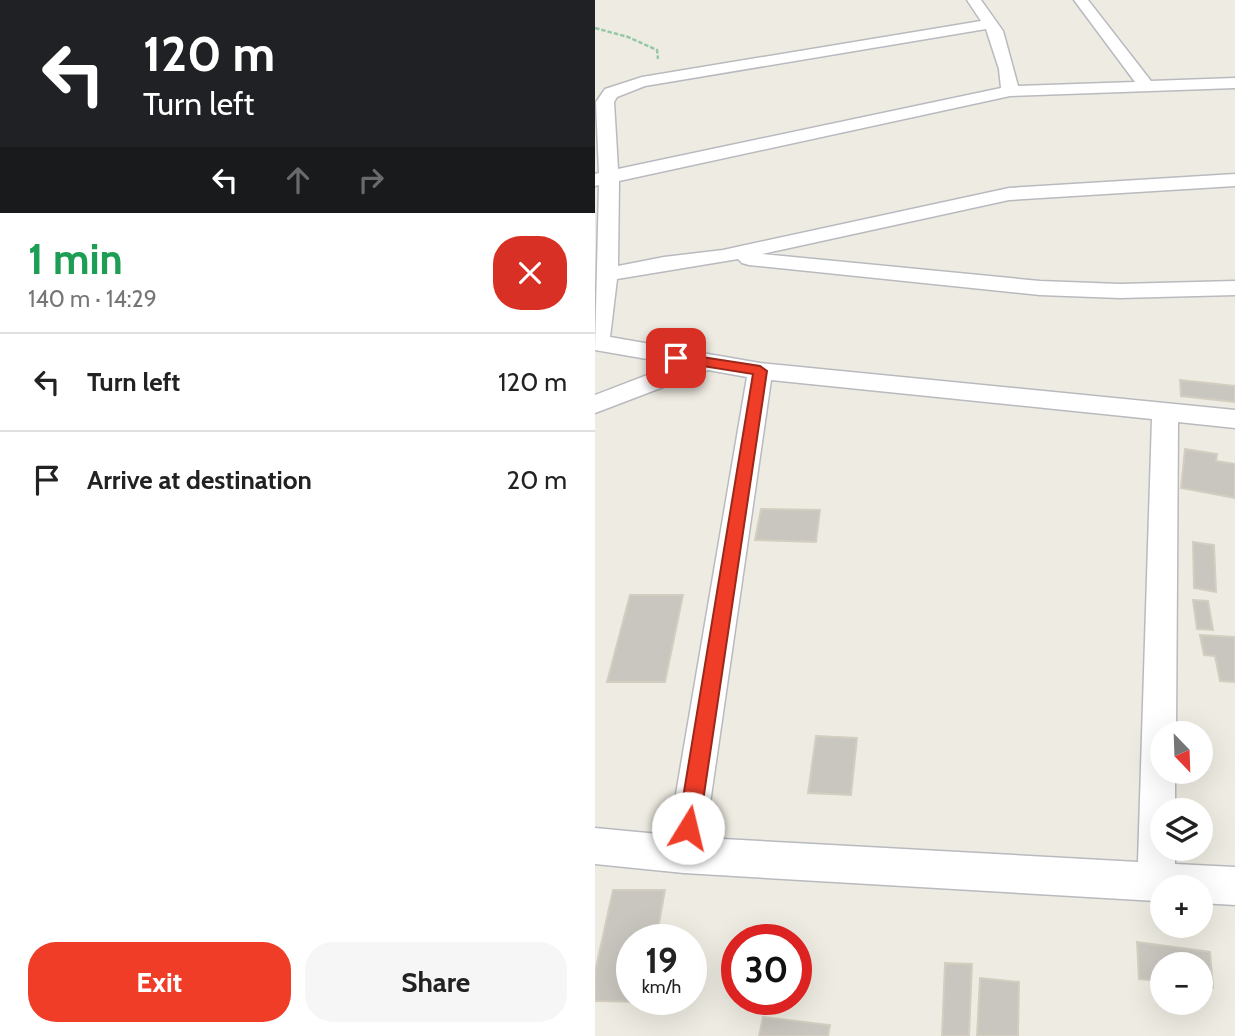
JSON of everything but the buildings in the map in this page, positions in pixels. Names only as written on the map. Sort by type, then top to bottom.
[{"type":"street","points":[[974,0],[990,24],[1007,69],[1010,91]]},
{"type":"street","points":[[1081,0],[1146,85]]},
{"type":"street","points":[[990,24],[642,82],[611,93],[605,102],[602,179],[607,275],[597,342],[702,363],[760,371],[1235,419]]},
{"type":"street","points":[[602,179],[1010,91],[1235,83]]},
{"type":"street","points":[[607,275],[664,263],[723,256],[1009,194],[1235,180]]},
{"type":"street","points":[[723,256],[1040,288],[1120,291],[1235,288]]},
{"type":"street","points":[[595,404],[702,363]]},
{"type":"street","points":[[684,855],[760,371]]},
{"type":"street","points":[[1156,875],[1165,411]]},
{"type":"street","points":[[595,846],[684,855],[1150,882]]},
{"type":"street","points":[[1213,885],[1235,886]]},
{"type":"path","points":[[595,28],[628,37],[657,50],[660,57],[642,82]]},
{"type":"route","points":[[676,358],[760,371],[688,828]]}]
